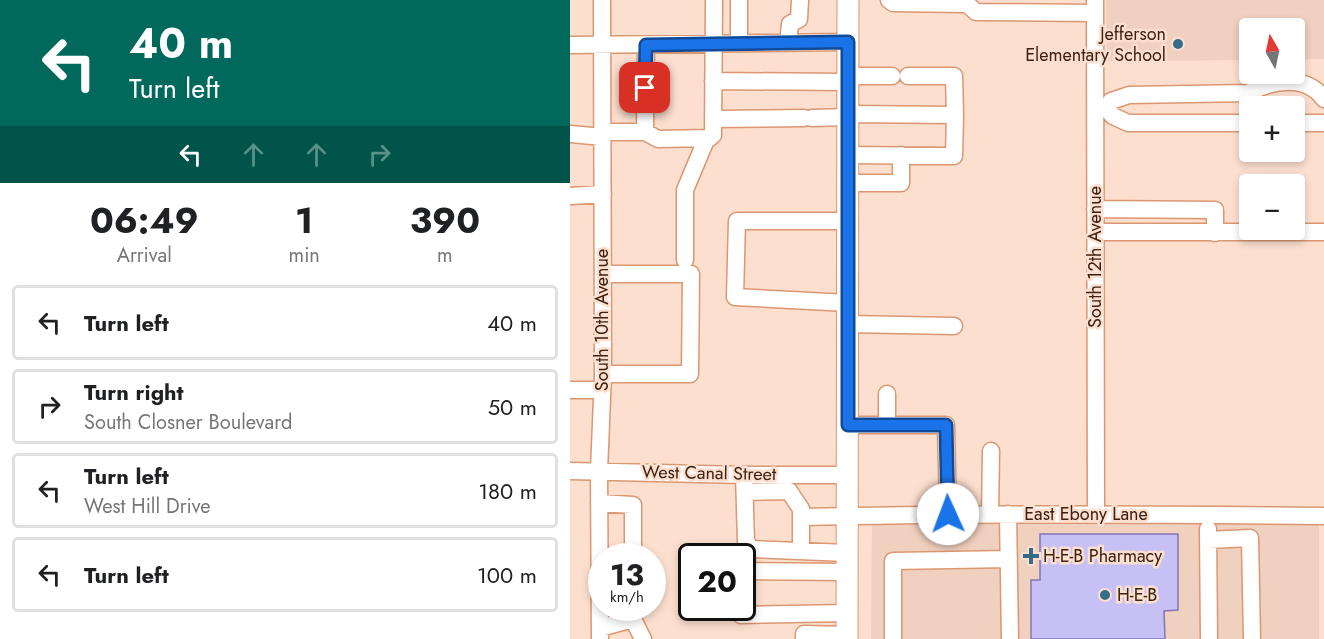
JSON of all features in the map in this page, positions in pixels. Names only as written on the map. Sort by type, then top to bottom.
[{"type":"main road","points":[[847,637],[848,0]]},
{"type":"street","name":"South 10th Avenue","points":[[600,633],[599,471],[603,382],[602,0]]},
{"type":"street","points":[[685,261],[685,190],[706,140],[713,135],[714,0]]},
{"type":"street","points":[[739,0],[739,43]]},
{"type":"street","points":[[788,43],[790,24],[799,19],[800,0]]},
{"type":"street","points":[[889,0],[893,3],[967,4],[976,12],[1095,6]]},
{"type":"street","name":"South 12th Avenue","points":[[1095,6],[1101,109],[1095,209],[1096,514]]},
{"type":"street","points":[[570,45],[848,42]]},
{"type":"street","points":[[645,132],[646,45]]},
{"type":"street","points":[[714,81],[954,76],[954,156],[848,155]]},
{"type":"street","points":[[1239,123],[1128,123],[1101,109],[1111,100],[1129,95],[1248,93],[1263,85],[1299,81],[1310,85],[1324,99]]},
{"type":"street","points":[[713,119],[955,116]]},
{"type":"street","points":[[1305,123],[1324,123]]},
{"type":"street","points":[[570,134],[645,132],[658,139],[710,138]]},
{"type":"street","points":[[848,183],[901,183],[901,155]]},
{"type":"street","points":[[570,196],[603,194]]},
{"type":"street","points":[[1095,209],[1215,210],[1215,233]]},
{"type":"street","points":[[848,221],[737,220],[735,297],[848,314],[954,326]]},
{"type":"street","points":[[1096,232],[1324,232]]},
{"type":"street","points":[[570,390],[603,382],[690,374],[691,274],[603,274]]},
{"type":"street","points":[[887,394],[887,425]]},
{"type":"street","points":[[848,425],[946,425],[948,514]]},
{"type":"street","points":[[990,514],[991,451]]},
{"type":"street","name":"West Canal Street","points":[[570,471],[599,471],[745,483],[788,483],[847,475]]},
{"type":"street","points":[[745,483],[747,546],[751,549],[801,551],[847,562]]},
{"type":"street","points":[[788,483],[801,509],[801,551]]},
{"type":"street","points":[[599,503],[633,505],[633,543]]},
{"type":"street","name":"East Ebony Lane","points":[[802,517],[848,514],[1324,516]]},
{"type":"street","points":[[1008,514],[1010,639]]},
{"type":"street","points":[[1208,515],[1209,639]]},
{"type":"street","points":[[1250,516],[1252,639]]},
{"type":"street","points":[[1208,540],[1250,538]]},
{"type":"street","points":[[893,639],[893,561],[1009,559]]},
{"type":"street","points":[[756,570],[847,562]]},
{"type":"street","points":[[756,615],[847,613]]},
{"type":"street","points":[[600,633],[620,621]]},
{"type":"street","points":[[636,621],[643,639]]},
{"type":"street","points":[[804,639],[804,634],[847,637]]},
{"type":"shaded area","name":"Jefferson Elementary School","points":[[1106,0],[1324,0],[1324,59],[1305,59],[1305,18],[1239,18],[1239,60],[1107,61]]},
{"type":"shaded area","points":[[872,523],[1319,523],[1319,639],[871,639]]},
{"type":"building","name":"H-E-B","points":[[1040,534],[1178,534],[1178,610],[1164,611],[1165,639],[1031,639],[1031,580],[1040,580]]},
{"type":"place","name":"Jefferson Elementary School","points":[[1178,44]]},
{"type":"place","name":"H-E-B Pharmacy","points":[[1031,556]]},
{"type":"place","name":"H-E-B","points":[[1105,595]]},
{"type":"route","points":[[645,88],[646,45],[848,42],[848,425],[946,425],[948,514]]}]
